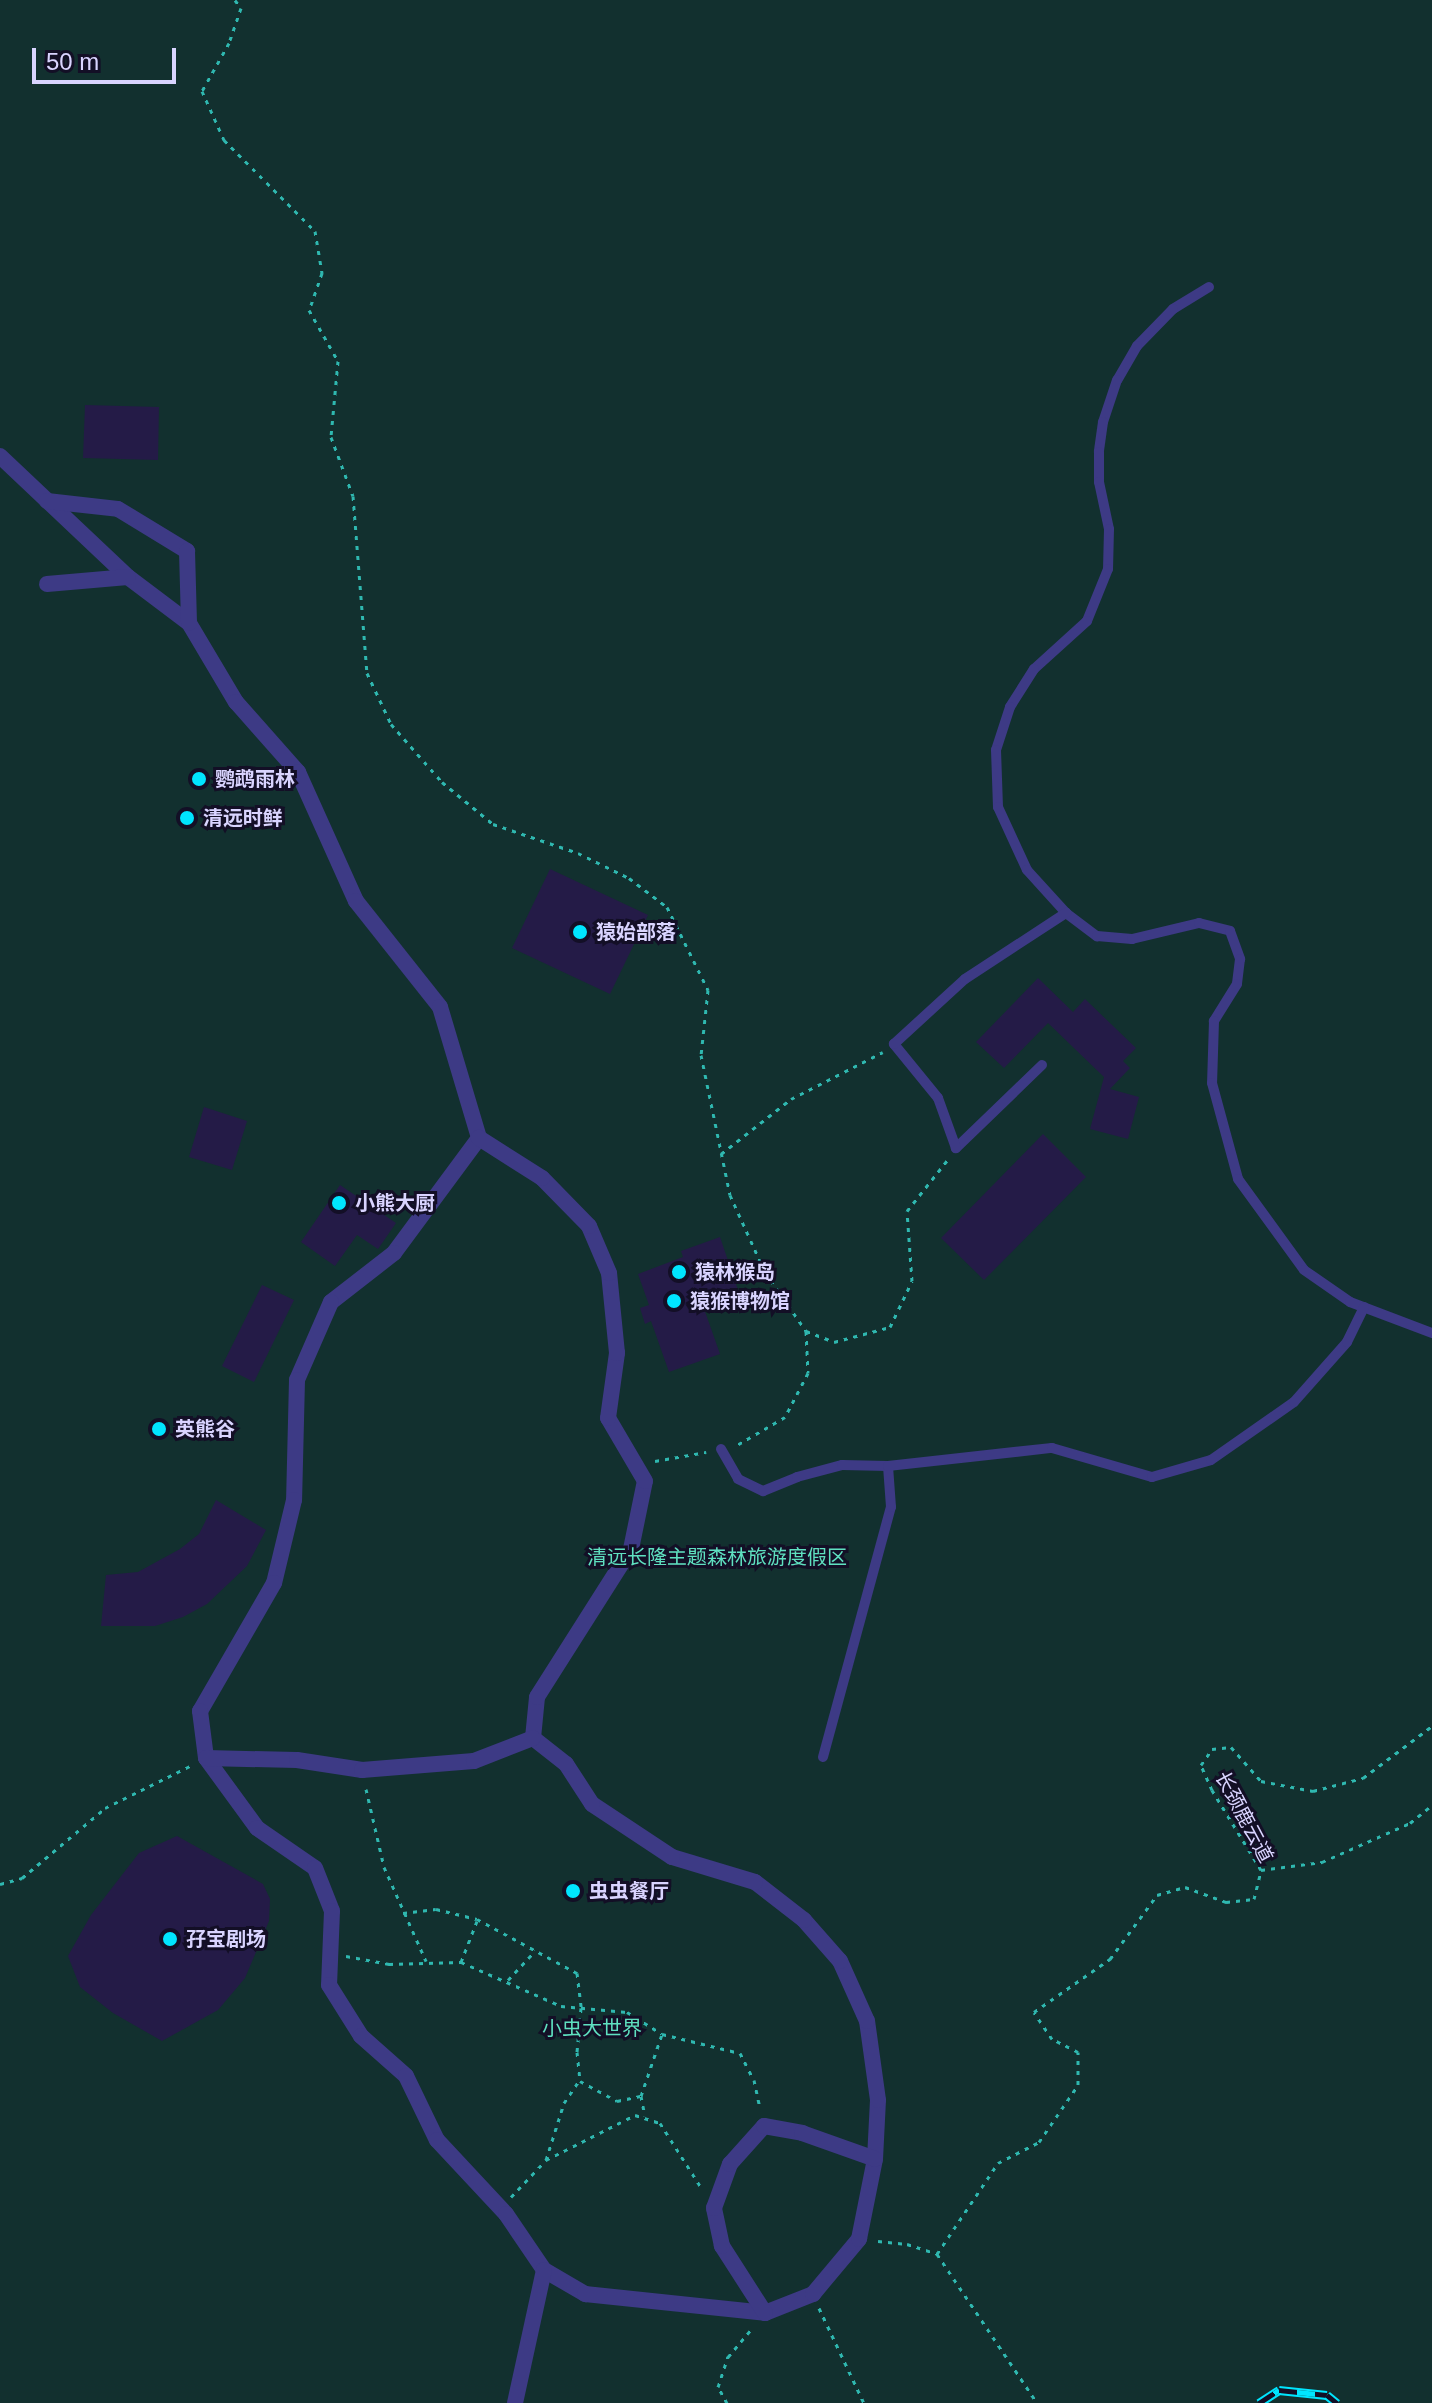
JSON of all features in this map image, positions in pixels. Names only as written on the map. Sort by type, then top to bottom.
[{"type":"street","points":[[0,456],[128,577],[189,623],[236,702],[298,772],[356,901],[440,1007],[479,1138],[542,1178],[589,1226],[609,1273],[617,1353],[608,1418],[645,1481],[631,1549],[537,1697],[533,1738]]},
{"type":"street","points":[[47,501],[118,509],[187,551],[189,623]]},
{"type":"street","points":[[47,584],[128,577]]},
{"type":"street","points":[[479,1138],[394,1253],[331,1302],[297,1380],[294,1500],[274,1583],[200,1711],[206,1758],[257,1828],[315,1868],[332,1911],[329,1985],[361,2036],[406,2076],[437,2140],[501,2208],[544,2270],[585,2294],[765,2313],[813,2294],[859,2239],[875,2159],[878,2100],[867,2021],[840,1961],[804,1920],[755,1882],[672,1857],[592,1804],[566,1764],[533,1738]]},
{"type":"street","points":[[206,1758],[297,1760],[362,1770],[474,1761],[533,1738]]},
{"type":"street","points":[[765,2313],[722,2246],[714,2208],[730,2164],[764,2126],[802,2133],[875,2159]]},
{"type":"street","points":[[515,2403],[544,2270]]},
{"type":"lane","points":[[1209,287],[1173,309],[1137,346],[1117,380],[1103,422],[1099,452],[1099,482],[1109,529],[1108,569],[1087,621],[1034,669],[1010,707],[996,750],[998,807],[1027,870],[1066,913],[1097,936],[1132,939],[1199,923],[1230,931],[1240,959],[1237,984],[1214,1021],[1212,1083],[1238,1179],[1304,1270],[1350,1302],[1432,1333]]},
{"type":"lane","points":[[1042,1065],[956,1148],[938,1098],[894,1044],[965,979],[1066,913]]},
{"type":"lane","points":[[721,1449],[738,1479],[763,1491],[797,1477],[842,1465],[888,1466],[1052,1448],[1152,1477],[1211,1460],[1294,1402],[1347,1342],[1364,1307]]},
{"type":"lane","points":[[823,1757],[891,1507],[888,1466]]},
{"type":"path","points":[[235,0],[241,8],[229,43],[202,91],[224,140],[315,231],[322,273],[309,310],[338,361],[331,437],[353,496],[367,673],[391,724],[442,782],[493,824],[578,853],[629,878],[667,907],[708,990],[701,1055],[730,1195],[765,1272],[806,1331],[808,1373],[785,1417],[733,1447],[636,1465]]},
{"type":"path","points":[[721,1154],[791,1099],[894,1044]]},
{"type":"path","points":[[806,1331],[834,1342],[890,1327],[912,1281],[907,1211],[956,1148]]},
{"type":"path","name":"长颈鹿云道","points":[[937,2254],[998,2163],[1039,2142],[1078,2085],[1078,2052],[1052,2039],[1034,2012],[1110,1959],[1157,1895],[1185,1887],[1226,1902],[1254,1899],[1261,1870],[1212,1790],[1201,1765],[1212,1749],[1231,1747],[1261,1781],[1313,1791],[1363,1778],[1432,1726]]},
{"type":"path","points":[[0,1884],[22,1878],[105,1808],[206,1758]]},
{"type":"path","points":[[362,1770],[384,1867],[426,1961]]},
{"type":"path","points":[[1261,1870],[1322,1862],[1410,1823],[1432,1805]]},
{"type":"path","points":[[403,1913],[436,1909],[477,1919],[577,1973],[581,2008],[577,2052],[580,2081],[564,2103],[546,2160]]},
{"type":"path","points":[[461,1962],[477,1919]]},
{"type":"path","points":[[508,1980],[535,1951]]},
{"type":"path","points":[[331,1953],[389,1964],[461,1962],[508,1980],[561,2006],[627,2012],[662,2034],[740,2053],[754,2080],[764,2126]]},
{"type":"path","points":[[646,2118],[641,2096],[662,2034]]},
{"type":"path","points":[[580,2081],[617,2101],[641,2096]]},
{"type":"path","points":[[501,2208],[546,2160],[635,2115],[660,2123],[714,2208]]},
{"type":"path","points":[[859,2239],[907,2244],[937,2254],[1037,2403]]},
{"type":"path","points":[[813,2294],[864,2403]]},
{"type":"path","points":[[727,2403],[718,2387],[728,2357],[765,2313]]},
{"type":"green space","name":"清远长隆主题森林旅游度假区","points":[[0,0],[1432,0],[1432,2403],[0,2403]]},
{"type":"building","points":[[85,405],[159,407],[158,460],[83,458]]},
{"type":"building","name":"猿始部落","points":[[550,869],[648,915],[610,994],[512,948]]},
{"type":"building","points":[[1038,978],[1073,1012],[1085,999],[1136,1048],[1123,1061],[1130,1068],[1110,1089],[1139,1097],[1128,1139],[1090,1129],[1104,1077],[1048,1023],[1004,1068],[976,1042]]},
{"type":"building","points":[[204,1107],[247,1121],[232,1170],[189,1157]]},
{"type":"building","points":[[1043,1134],[1086,1177],[984,1280],[941,1238]]},
{"type":"building","points":[[340,1185],[396,1223],[378,1249],[357,1235],[335,1266],[301,1242]]},
{"type":"building","name":"猿猴博物馆","points":[[720,1237],[738,1290],[702,1303],[720,1354],[669,1372],[651,1321],[645,1324],[640,1308],[649,1305],[638,1274],[683,1257],[681,1251]]},
{"type":"building","points":[[262,1285],[294,1300],[254,1382],[222,1366]]},
{"type":"building","points":[[216,1500],[266,1530],[247,1566],[207,1604],[183,1617],[155,1626],[101,1626],[106,1575],[138,1572],[180,1549],[199,1534]]},
{"type":"building","name":"孖宝剧场","points":[[177,1836],[263,1884],[270,1899],[269,1921],[245,1978],[218,2010],[162,2041],[113,2013],[80,1987],[68,1956],[91,1915],[139,1853]]},
{"type":"railway","points":[[1259,2403],[1279,2390],[1327,2395],[1337,2403]]},
{"type":"place","name":"鹦鹉雨林","points":[[199,779]]},
{"type":"place","name":"清远时鲜","points":[[187,818]]},
{"type":"place","name":"猿始部落","points":[[580,932]]},
{"type":"place","name":"小熊大厨","points":[[339,1203]]},
{"type":"place","name":"猿林猴岛","points":[[679,1272]]},
{"type":"place","name":"猿猴博物馆","points":[[674,1301]]},
{"type":"place","name":"英熊谷","points":[[159,1429]]},
{"type":"place","name":"虫虫餐厅","points":[[573,1891]]},
{"type":"place","name":"孖宝剧场","points":[[170,1939]]},
{"type":"park label","name":"小虫大世界","points":[[592,2028]]}]
